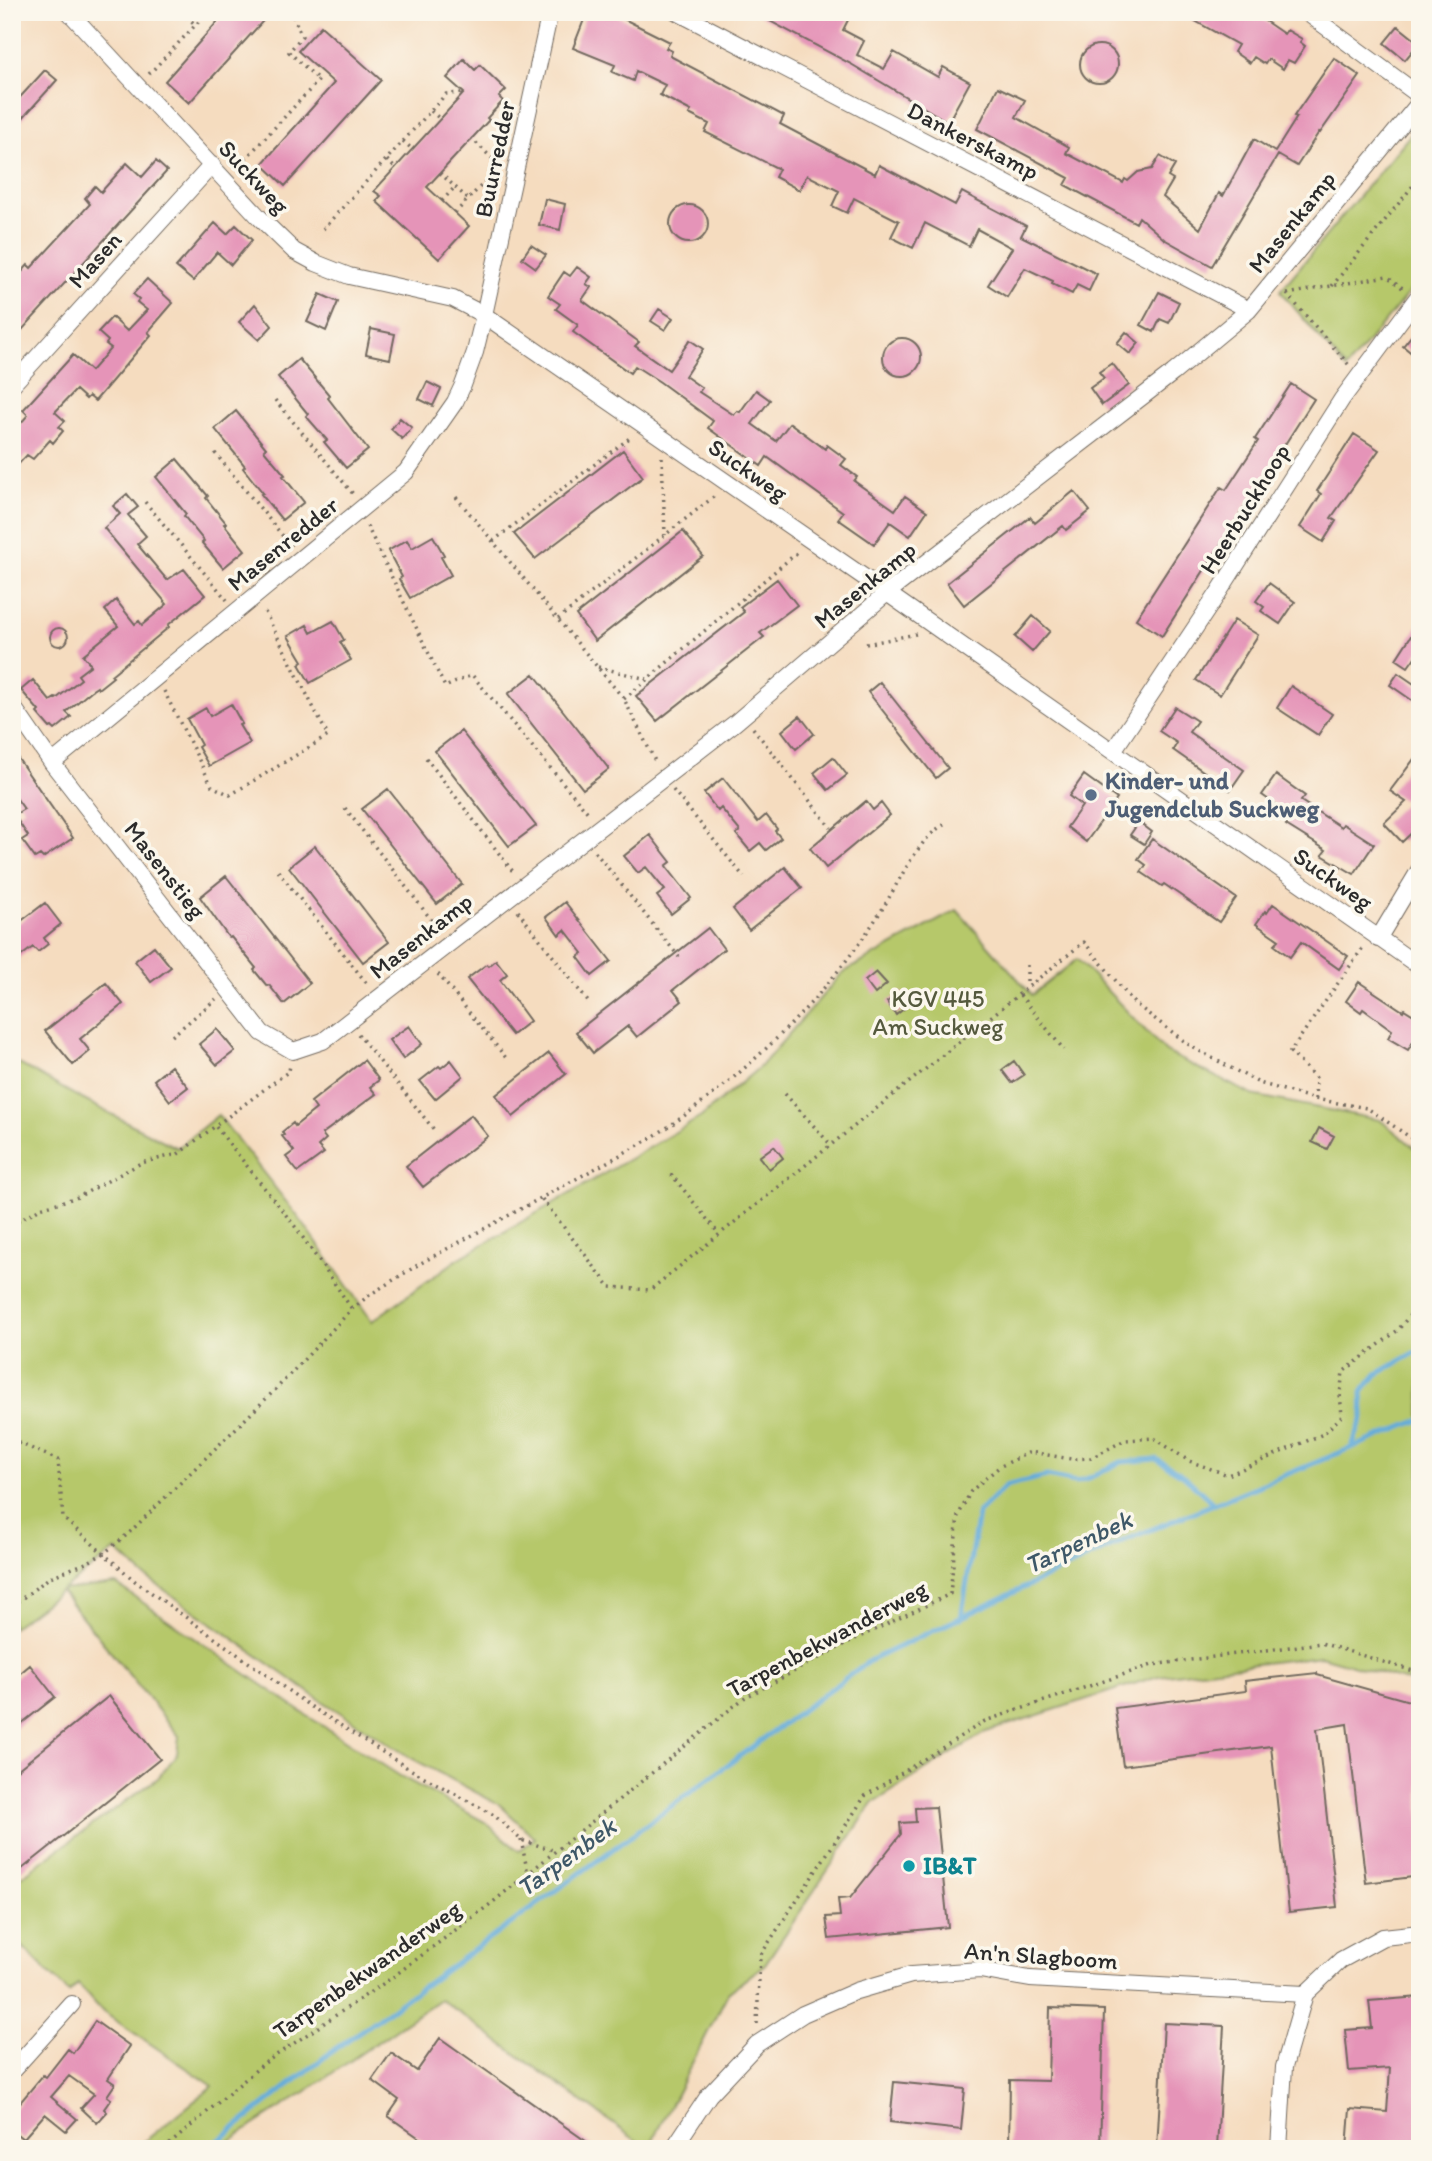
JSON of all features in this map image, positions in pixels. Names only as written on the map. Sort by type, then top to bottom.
[{"type":"street","name":"Suckweg","points":[[69,12],[267,225],[304,257],[349,276],[461,302],[484,315],[887,593],[1420,967]]},
{"type":"street","name":"Buurredder","points":[[484,315],[508,168],[550,12]]},
{"type":"street","name":"Dankerskamp","points":[[677,12],[1249,310]]},
{"type":"street","points":[[1306,12],[1420,96]]},
{"type":"street","name":"Masenkamp","points":[[293,1051],[323,1041],[664,779],[743,716],[887,593],[1173,373],[1249,310],[1420,102]]},
{"type":"street","name":"Masen","points":[[12,385],[212,165]]},
{"type":"street","name":"Heerbuckhoop","points":[[1113,751],[1358,376],[1418,297]]},
{"type":"street","name":"Masenredder","points":[[52,763],[405,472],[455,402],[471,363],[484,315]]},
{"type":"street","name":"Masenstieg","points":[[12,705],[52,763],[262,1033],[293,1051]]},
{"type":"street","points":[[1375,937],[1420,869]]},
{"type":"street","points":[[1279,2149],[1284,2067],[1305,1994],[1341,1960],[1383,1937],[1420,1933]]},
{"type":"street","name":"An'n Slagboom","points":[[673,2149],[709,2095],[757,2044],[803,2014],[856,1991],[911,1975],[980,1970],[1030,1979],[1305,1994]]},
{"type":"street","points":[[12,2071],[72,2004]]},
{"type":"path","points":[[181,12],[196,25]]},
{"type":"path","points":[[137,86],[208,12]]},
{"type":"path","points":[[236,169],[318,80],[289,52],[302,36],[291,12]]},
{"type":"path","points":[[323,229],[446,94],[464,93]]},
{"type":"path","points":[[431,111],[440,119]]},
{"type":"path","points":[[455,213],[468,199],[508,168],[471,138]]},
{"type":"path","points":[[404,141],[412,149]]},
{"type":"path","points":[[386,159],[395,168]]},
{"type":"path","points":[[440,173],[468,199]]},
{"type":"path","points":[[1332,286],[1420,177]]},
{"type":"path","points":[[442,201],[455,187]]},
{"type":"path","points":[[1287,294],[1387,276],[1418,297]]},
{"type":"path","points":[[1274,279],[1358,376]]},
{"type":"path","points":[[275,400],[362,508],[445,687],[472,675],[600,827]]},
{"type":"path","points":[[493,541],[645,426]]},
{"type":"path","points":[[661,437],[665,535]]},
{"type":"path","points":[[215,453],[301,558]]},
{"type":"path","points":[[558,619],[730,485]]},
{"type":"path","points":[[456,497],[624,699],[664,779],[744,877]]},
{"type":"path","points":[[145,502],[237,611]]},
{"type":"path","points":[[624,699],[810,540]]},
{"type":"path","points":[[157,677],[212,786],[230,794],[328,736],[256,595]]},
{"type":"path","points":[[866,644],[939,630]]},
{"type":"path","points":[[598,667],[647,679]]},
{"type":"path","points":[[743,716],[831,828]]},
{"type":"path","points":[[426,758],[524,886]]},
{"type":"path","points":[[345,808],[450,943]]},
{"type":"path","points":[[12,1606],[50,1577],[103,1554],[128,1534],[275,1390],[352,1309],[371,1294],[422,1263],[669,1127],[709,1098],[814,1000],[867,931],[926,837],[948,823]]},
{"type":"path","points":[[585,839],[679,957]]},
{"type":"path","points":[[278,871],[379,998]]},
{"type":"path","points":[[508,898],[589,1003]]},
{"type":"path","points":[[1315,1100],[1316,1078],[1290,1052],[1375,937]]},
{"type":"path","points":[[541,1198],[610,1287],[650,1290],[1084,942],[1134,1003],[1192,1047],[1259,1083],[1315,1100],[1367,1108],[1420,1144]]},
{"type":"path","points":[[427,961],[506,1059]]},
{"type":"path","points":[[1027,965],[1027,981],[1030,985]]},
{"type":"path","points":[[172,1036],[228,989]]},
{"type":"path","points":[[1020,995],[1064,1050]]},
{"type":"path","points":[[348,1022],[435,1131]]},
{"type":"path","points":[[12,1225],[40,1208],[78,1197],[141,1163],[178,1154],[289,1071],[293,1051]]},
{"type":"path","points":[[785,1094],[830,1144]]},
{"type":"path","points":[[216,1127],[297,1229],[352,1309]]},
{"type":"path","points":[[671,1174],[719,1234]]},
{"type":"path","name":"Tarpenbekwanderweg","points":[[163,2149],[263,2064],[390,1979],[527,1874],[744,1698],[853,1640],[950,1594],[958,1516],[971,1491],[999,1467],[1030,1452],[1071,1459],[1091,1458],[1125,1440],[1154,1438],[1189,1461],[1228,1475],[1323,1434],[1342,1416],[1340,1394],[1343,1372],[1398,1331],[1414,1310],[1420,1308]]},
{"type":"path","points":[[12,1440],[58,1460],[63,1518],[135,1581],[307,1704],[406,1767],[494,1815],[521,1840],[556,1851]]},
{"type":"path","points":[[757,2044],[760,1956],[865,1796],[985,1721],[1152,1665],[1321,1643],[1420,1673]]},
{"type":"path","points":[[521,1840],[527,1874]]},
{"type":"green space","points":[[1420,123],[1420,279],[1346,369],[1280,291]]},
{"type":"green space","name":"KGV 445 Am Suckweg","points":[[957,910],[1032,995],[1077,959],[1166,1052],[1252,1095],[1380,1120],[1420,1152],[1420,1685],[1321,1656],[1158,1676],[986,1732],[873,1803],[765,1964],[728,1993],[648,2149],[440,1999],[217,2149],[135,2149],[213,2086],[103,2012],[78,1984],[69,1993],[12,1936],[12,1883],[158,1778],[177,1754],[179,1736],[61,1591],[12,1628],[12,1060],[177,1148],[218,1115],[302,1222],[372,1321],[458,1259],[701,1117],[762,1065],[842,973]],"holes":[[[116,1550],[142,1574],[316,1697],[411,1758],[500,1805],[535,1838],[519,1851],[485,1822],[400,1776],[306,1715],[116,1584],[62,1590]]]},
{"type":"building","points":[[226,12],[271,12],[189,103],[165,81]]},
{"type":"building","points":[[587,12],[607,12],[670,42],[666,48],[672,51],[670,56],[784,116],[780,124],[875,174],[879,165],[955,205],[962,192],[1026,226],[1021,236],[1097,274],[1089,291],[1077,285],[1072,294],[1052,284],[1053,281],[1025,268],[1007,297],[988,285],[1012,248],[977,229],[969,246],[925,223],[913,248],[891,237],[899,221],[854,198],[847,213],[832,206],[839,191],[807,175],[799,190],[775,177],[779,169],[705,132],[709,124],[660,95],[665,85],[636,71],[633,81],[612,72],[615,65],[573,48]]},
{"type":"building","points":[[753,12],[852,12],[843,30],[864,41],[857,55],[884,69],[894,52],[938,77],[943,67],[970,82],[948,122],[851,64]]},
{"type":"building","points":[[1179,12],[1252,12],[1284,34],[1287,30],[1302,39],[1300,42],[1305,46],[1294,63],[1288,60],[1283,69],[1268,59],[1265,64],[1254,57],[1250,63],[1234,52],[1238,45]]},
{"type":"building","points":[[321,26],[381,80],[285,186],[262,164],[334,83],[298,51]]},
{"type":"building","points":[[1398,26],[1419,43],[1405,60],[1384,43]]},
{"type":"building","points":[[1099,45],[1113,50],[1118,64],[1113,78],[1099,83],[1085,78],[1080,64],[1085,50]]},
{"type":"building","points":[[1334,58],[1360,76],[1297,166],[1278,155],[1212,266],[1164,239],[1139,217],[1136,223],[1065,185],[1069,178],[977,129],[998,87],[1025,100],[1016,117],[1069,147],[1066,153],[1123,183],[1138,172],[1152,169],[1160,156],[1175,165],[1168,177],[1173,180],[1163,197],[1200,229],[1219,193],[1223,196],[1254,139],[1275,152],[1297,117],[1294,116]]},
{"type":"building","points":[[464,59],[475,70],[480,65],[506,90],[499,97],[503,101],[487,118],[489,120],[427,187],[469,226],[439,259],[376,201],[381,196],[374,191],[464,93],[447,78]]},
{"type":"building","points":[[45,70],[57,80],[12,130],[12,106]]},
{"type":"building","points":[[156,161],[167,171],[12,341],[12,283],[28,265],[31,268],[90,204],[85,198],[95,186],[101,192],[127,163],[142,177]]},
{"type":"building","points":[[545,199],[565,204],[560,230],[539,225]]},
{"type":"building","points":[[689,205],[703,210],[708,224],[703,238],[689,243],[675,238],[670,224],[675,210]]},
{"type":"building","points":[[215,223],[227,234],[236,225],[252,240],[231,265],[217,252],[193,281],[176,267]]},
{"type":"building","points":[[531,245],[546,255],[536,268],[522,258]]},
{"type":"building","points":[[577,267],[591,277],[586,284],[591,287],[582,300],[639,342],[635,346],[669,370],[690,340],[703,349],[685,376],[702,388],[699,392],[734,415],[737,411],[740,412],[756,390],[770,400],[752,424],[776,441],[790,423],[825,449],[827,445],[846,459],[841,465],[857,477],[854,481],[895,510],[905,496],[927,511],[910,536],[890,522],[874,544],[838,519],[843,512],[767,457],[761,466],[708,428],[713,421],[660,382],[635,366],[630,373],[573,332],[578,325],[556,309],[560,304],[548,296],[564,272],[570,276]]},
{"type":"building","points":[[147,279],[173,303],[148,332],[151,335],[95,401],[89,396],[86,399],[76,390],[55,412],[65,421],[59,427],[63,431],[53,443],[50,440],[33,459],[27,455],[12,471],[12,433],[28,415],[23,410],[73,355],[91,371],[111,348],[98,332],[112,317],[127,331],[147,310],[137,302],[139,299],[133,294]]},
{"type":"building","points":[[1159,292],[1179,302],[1169,323],[1160,319],[1154,332],[1141,325]]},
{"type":"building","points":[[320,294],[338,302],[326,331],[307,322]]},
{"type":"building","points":[[255,304],[272,326],[259,340],[239,322]]},
{"type":"building","points":[[659,309],[673,318],[665,330],[651,321]]},
{"type":"building","points":[[1420,325],[1420,360],[1403,346]]},
{"type":"building","points":[[371,329],[395,334],[390,359],[366,354]]},
{"type":"building","points":[[1126,332],[1139,343],[1130,354],[1117,343]]},
{"type":"building","points":[[902,338],[916,343],[921,357],[916,371],[902,376],[888,371],[883,357],[888,343]]},
{"type":"building","points":[[299,359],[330,396],[328,398],[368,450],[346,468],[278,377]]},
{"type":"building","points":[[1112,363],[1129,385],[1102,405],[1090,388],[1104,378],[1099,372]]},
{"type":"building","points":[[427,382],[441,389],[433,406],[419,399]]},
{"type":"building","points":[[1291,384],[1314,399],[1162,636],[1136,619],[1221,487],[1226,490]]},
{"type":"building","points":[[236,411],[304,502],[282,520],[243,468],[245,466],[215,429]]},
{"type":"building","points":[[400,418],[412,428],[402,439],[391,429]]},
{"type":"building","points":[[1354,434],[1379,450],[1331,518],[1336,521],[1323,542],[1300,527],[1321,494],[1317,491]]},
{"type":"building","points":[[623,450],[643,477],[535,559],[514,534]]},
{"type":"building","points":[[177,459],[208,496],[206,498],[245,550],[223,568],[202,543],[204,541],[184,516],[186,514],[156,477]]},
{"type":"building","points":[[1074,491],[1090,511],[1066,530],[1063,526],[964,605],[947,583],[1030,517],[1035,523]]},
{"type":"building","points":[[127,494],[138,507],[128,515],[146,536],[137,544],[167,580],[184,569],[205,595],[111,675],[113,677],[66,712],[71,717],[55,730],[37,713],[39,711],[21,690],[33,680],[50,701],[81,679],[78,675],[91,665],[83,655],[118,626],[105,610],[116,600],[135,624],[139,621],[142,625],[167,604],[104,528],[120,514],[113,506]]},
{"type":"building","points":[[683,531],[703,556],[595,641],[576,615]]},
{"type":"building","points":[[433,536],[451,575],[410,598],[388,551],[407,540],[412,548]]},
{"type":"building","points":[[777,579],[797,605],[760,633],[764,637],[657,721],[636,696],[744,612],[740,607]]},
{"type":"building","points":[[1269,583],[1295,602],[1280,624],[1261,611],[1264,607],[1256,601]]},
{"type":"building","points":[[1033,616],[1050,631],[1032,652],[1015,637]]},
{"type":"building","points":[[1234,620],[1258,635],[1220,695],[1196,680]]},
{"type":"building","points":[[333,621],[344,640],[340,642],[351,660],[310,683],[299,664],[303,661],[288,636],[307,625],[311,633]]},
{"type":"building","points":[[1420,622],[1420,650],[1408,667],[1396,659]]},
{"type":"building","points":[[59,628],[65,631],[68,637],[65,643],[59,646],[53,643],[50,637],[53,631]]},
{"type":"building","points":[[1398,673],[1420,688],[1413,701],[1390,685]]},
{"type":"building","points":[[534,674],[609,769],[583,789],[508,694]]},
{"type":"building","points":[[880,682],[948,768],[936,778],[868,692]]},
{"type":"building","points":[[1291,686],[1332,714],[1318,735],[1277,708]]},
{"type":"building","points":[[231,704],[250,743],[209,766],[187,719],[206,708],[210,716]]},
{"type":"building","points":[[1175,707],[1197,721],[1189,732],[1244,770],[1230,790],[1173,750],[1177,743],[1159,731]]},
{"type":"building","points":[[800,716],[814,734],[796,749],[782,731]]},
{"type":"building","points":[[461,731],[536,826],[509,846],[435,751]]},
{"type":"building","points":[[12,750],[73,838],[43,858],[40,855],[35,858],[22,840],[28,836],[14,815],[24,809],[12,792]]},
{"type":"building","points":[[1420,751],[1420,825],[1402,842],[1384,823],[1406,802],[1390,791]]},
{"type":"building","points":[[833,757],[847,775],[828,790],[814,773]]},
{"type":"building","points":[[1084,775],[1117,799],[1086,842],[1067,827],[1082,806],[1069,796]]},
{"type":"building","points":[[1276,775],[1305,796],[1301,801],[1341,827],[1343,824],[1374,844],[1354,874],[1322,855],[1326,850],[1286,825],[1292,816],[1262,795]]},
{"type":"building","points":[[723,778],[758,822],[766,815],[777,829],[775,831],[781,838],[766,850],[760,843],[750,851],[736,834],[740,831],[721,808],[718,811],[704,793]]},
{"type":"building","points":[[388,789],[462,884],[437,904],[362,809]]},
{"type":"building","points":[[866,801],[873,810],[881,803],[890,815],[826,868],[810,848]]},
{"type":"building","points":[[1139,822],[1152,832],[1144,844],[1130,835]]},
{"type":"building","points":[[650,835],[671,862],[666,866],[691,898],[671,914],[657,896],[665,890],[646,867],[638,873],[624,856]]},
{"type":"building","points":[[1152,839],[1236,898],[1219,922],[1164,884],[1162,886],[1141,872],[1146,865],[1138,859]]},
{"type":"building","points":[[315,846],[389,942],[363,962],[289,867]]},
{"type":"building","points":[[785,867],[802,888],[749,930],[733,909]]},
{"type":"building","points":[[226,876],[310,983],[284,1004],[254,970],[256,968],[231,937],[229,938],[200,897]]},
{"type":"building","points":[[565,902],[611,961],[592,976],[578,957],[583,953],[565,930],[559,935],[546,917]]},
{"type":"building","points":[[45,903],[61,924],[44,938],[48,944],[38,952],[33,947],[12,963],[12,928]]},
{"type":"building","points":[[1273,904],[1348,956],[1339,969],[1301,942],[1290,957],[1274,945],[1279,940],[1256,924]]},
{"type":"building","points":[[708,928],[724,949],[673,990],[682,1001],[637,1037],[628,1026],[593,1053],[576,1032]]},
{"type":"building","points":[[154,946],[171,967],[151,982],[135,961]]},
{"type":"building","points":[[496,960],[507,974],[500,980],[530,1021],[512,1035],[467,979]]},
{"type":"building","points":[[876,972],[887,984],[875,994],[865,981]]},
{"type":"building","points":[[1359,982],[1420,1019],[1420,1031],[1408,1050],[1388,1038],[1392,1030],[1363,1009],[1361,1012],[1346,1001]]},
{"type":"building","points":[[106,983],[123,1004],[80,1039],[90,1051],[73,1065],[45,1031]]},
{"type":"building","points":[[902,992],[911,1003],[896,1015],[887,1002]]},
{"type":"building","points":[[409,1026],[422,1044],[403,1059],[389,1040]]},
{"type":"building","points":[[217,1029],[235,1051],[217,1065],[199,1044]]},
{"type":"building","points":[[549,1053],[566,1074],[513,1117],[496,1095]]},
{"type":"building","points":[[364,1060],[379,1080],[370,1087],[376,1094],[322,1134],[326,1139],[318,1146],[324,1153],[298,1172],[286,1157],[294,1151],[282,1136],[282,1132],[293,1123],[295,1126],[316,1109],[311,1102]]},
{"type":"building","points":[[451,1060],[463,1076],[435,1099],[420,1081]]},
{"type":"building","points":[[1014,1061],[1024,1075],[1012,1083],[1002,1070]]},
{"type":"building","points":[[171,1066],[188,1087],[170,1101],[154,1080]]},
{"type":"building","points":[[471,1115],[488,1136],[423,1187],[406,1166]]},
{"type":"building","points":[[1319,1128],[1334,1136],[1327,1149],[1312,1142]]},
{"type":"building","points":[[774,1146],[783,1158],[769,1169],[759,1157]]},
{"type":"building","points":[[30,1665],[55,1697],[12,1731],[12,1680]]},
{"type":"building","points":[[1317,1673],[1420,1704],[1420,1876],[1366,1883],[1347,1724],[1317,1729],[1337,1907],[1289,1912],[1271,1746],[1123,1766],[1115,1708],[1246,1691],[1245,1681]]},
{"type":"building","points":[[109,1696],[160,1759],[12,1877],[12,1774]]},
{"type":"building","name":"IB&T","points":[[936,1807],[948,1927],[829,1939],[826,1917],[840,1916],[838,1899],[850,1898],[901,1834],[900,1823],[916,1822],[915,1808]]},
{"type":"building","points":[[1420,1997],[1420,2149],[1347,2149],[1350,2109],[1387,2112],[1390,2068],[1349,2071],[1345,2030],[1372,2028],[1369,2001]]},
{"type":"building","points":[[1050,2008],[1104,2010],[1100,2149],[1009,2149],[1010,2080],[1048,2081]]},
{"type":"building","points":[[95,2021],[130,2046],[108,2079],[115,2084],[107,2096],[111,2099],[104,2109],[107,2112],[97,2123],[81,2108],[94,2094],[69,2076],[51,2097],[77,2119],[66,2131],[45,2114],[23,2139],[12,2130],[12,2112],[43,2075],[46,2077],[68,2049],[73,2053]]},
{"type":"building","points":[[1164,2023],[1224,2026],[1217,2148],[1157,2149]]},
{"type":"building","points":[[440,2038],[597,2149],[435,2149],[388,2116],[399,2100],[372,2080],[391,2053],[417,2071]]},
{"type":"building","points":[[894,2082],[965,2089],[961,2130],[890,2122]]},
{"type":"waterway","name":"Tarpenbek","points":[[1352,1447],[1363,1417],[1362,1392],[1377,1374],[1420,1350]]},
{"type":"waterway","name":"Tarpenbek","points":[[208,2149],[335,2049],[530,1910],[869,1661],[1123,1541],[1420,1420]]},
{"type":"waterway","name":"Tarpenbek","points":[[961,1619],[978,1513],[1005,1486],[1047,1476],[1076,1482],[1121,1462],[1156,1459],[1183,1475],[1214,1504]]},
{"type":"place","name":"Kinder- und Jugendclub Suckweg","points":[[1091,795]]},
{"type":"place","name":"IB&T","points":[[909,1866]]}]
